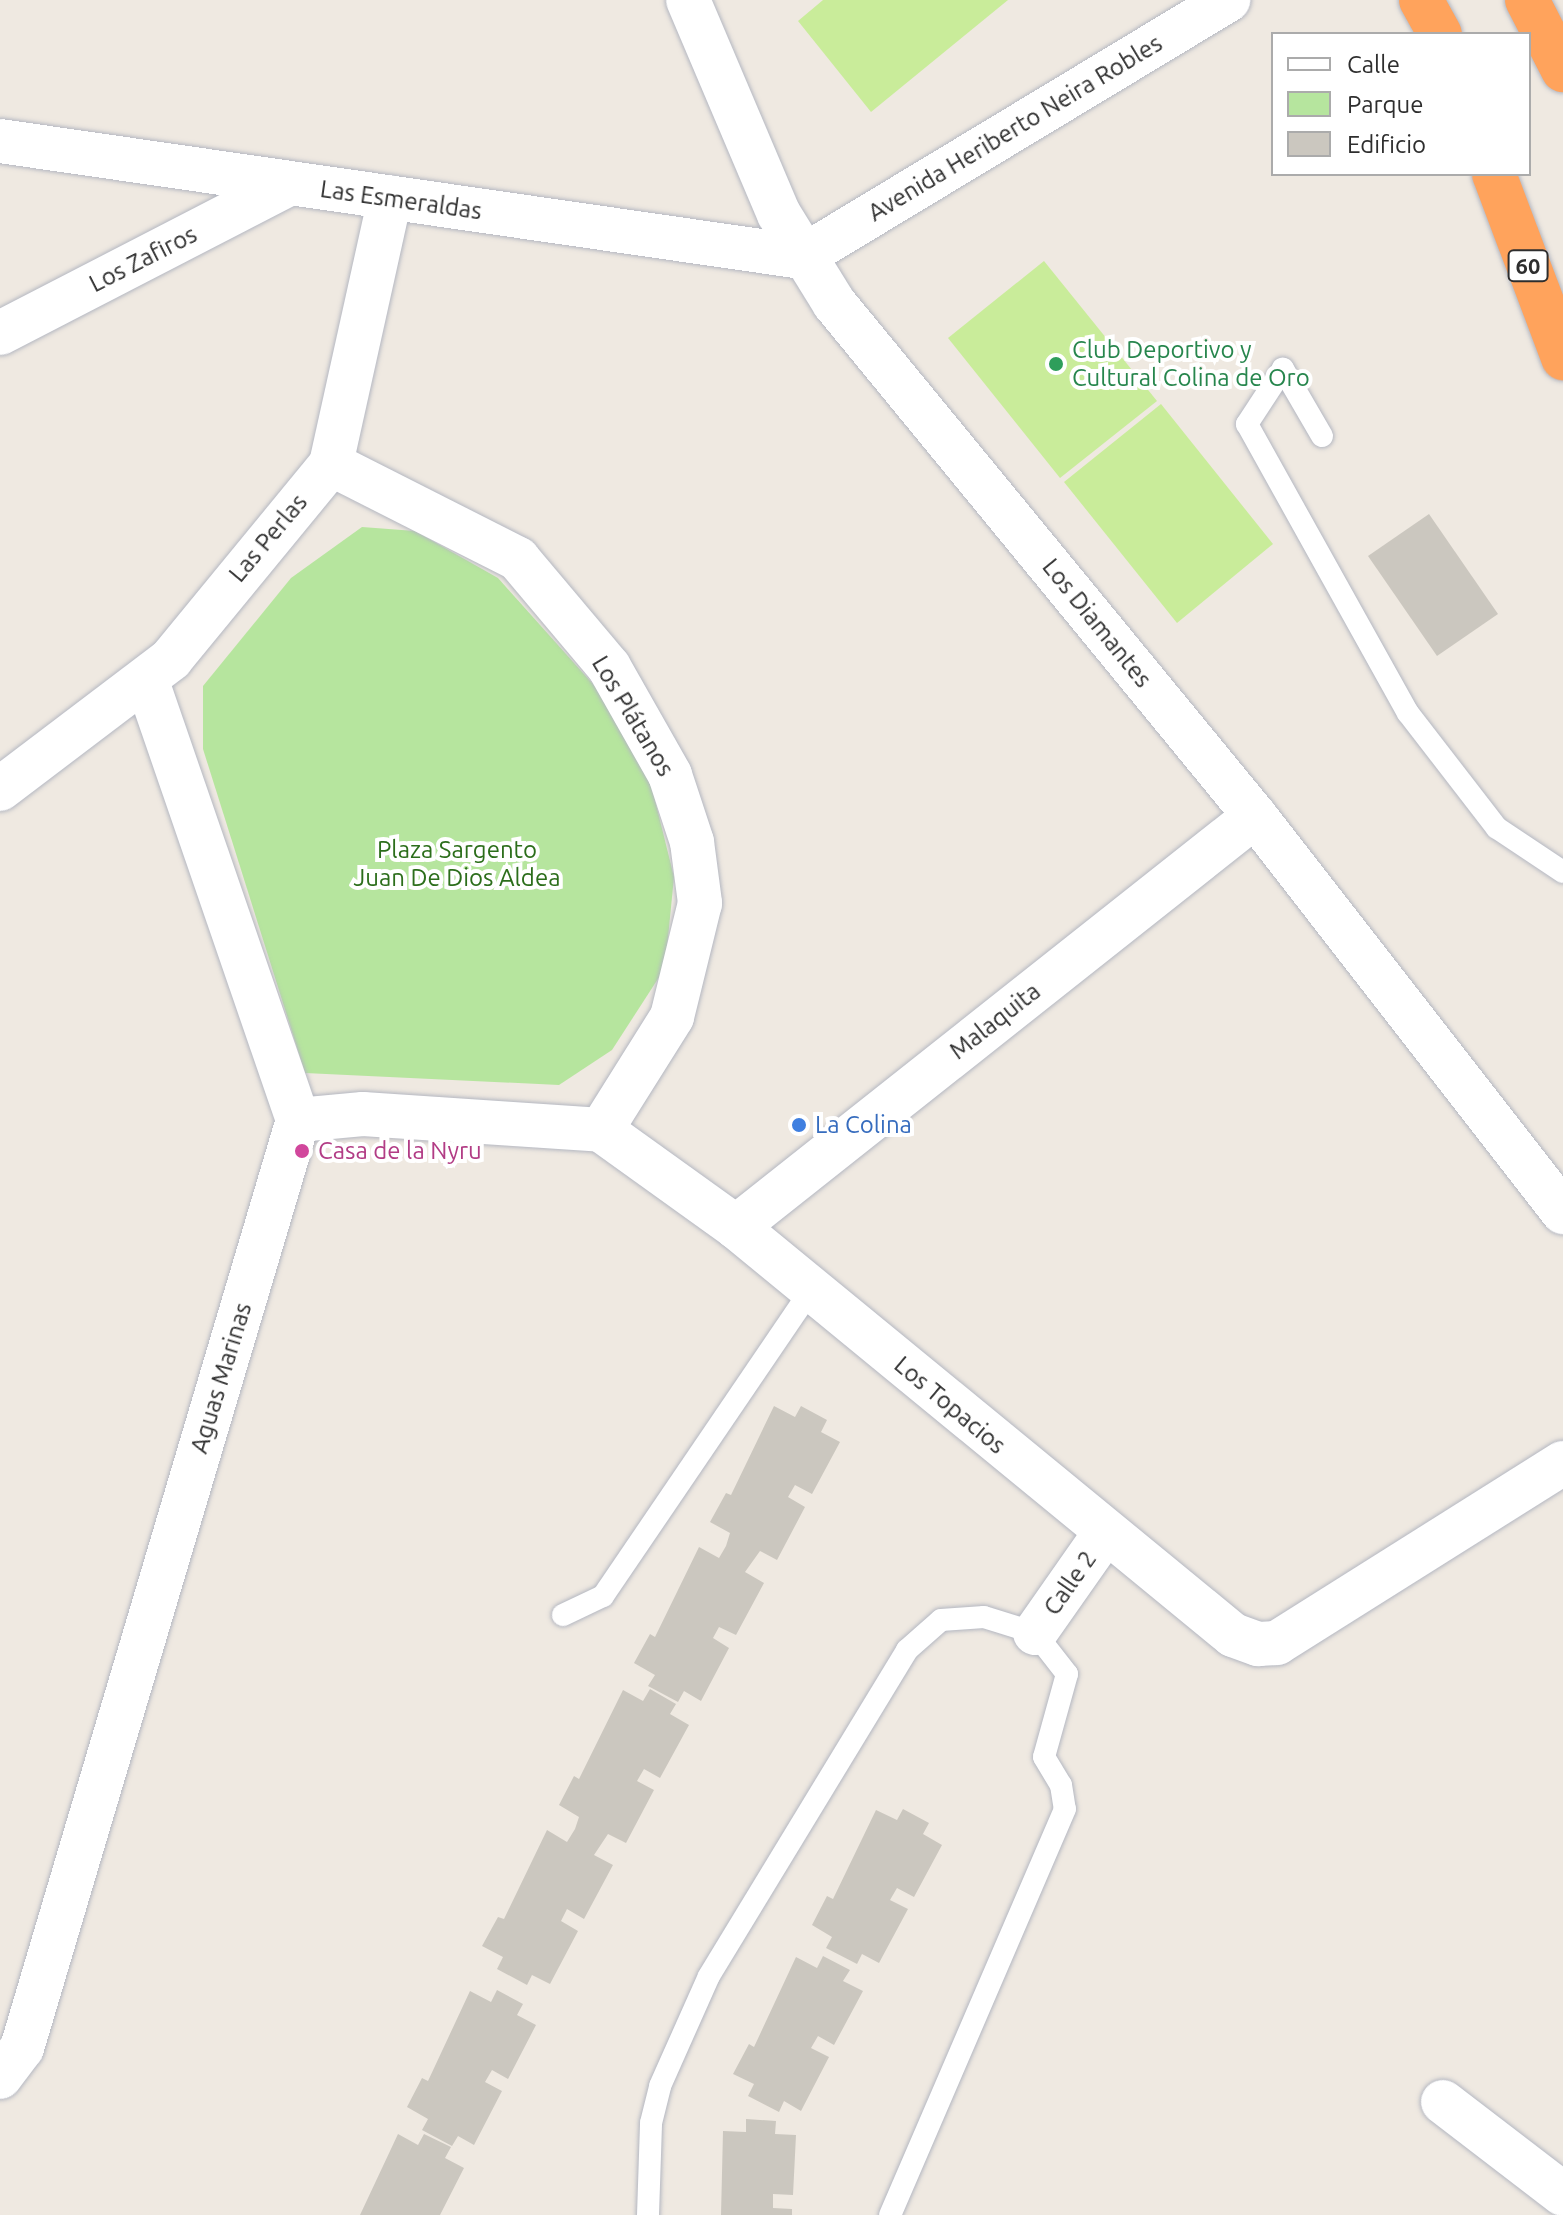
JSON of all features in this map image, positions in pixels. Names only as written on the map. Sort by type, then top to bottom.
[{"type":"highway","points":[[1421,0],[1439,32]]},
{"type":"highway","points":[[1527,0],[1563,70]]},
{"type":"highway","points":[[1545,0],[1563,30]]},
{"type":"highway","name":"60","points":[[1495,176],[1563,358]]},
{"type":"highway","name":"60","points":[[1513,176],[1563,273]]},
{"type":"street","name":"Los Diamantes","points":[[688,0],[802,257],[1255,816],[1563,1212]]},
{"type":"street","name":"Avenida Heriberto Neira Robles","points":[[802,257],[1228,0]]},
{"type":"street","name":"Las Esmeraldas","points":[[0,141],[287,185],[802,257]]},
{"type":"street","name":"Los Zafiros","points":[[0,333],[287,185]]},
{"type":"street","name":"Las Perlas","points":[[0,789],[147,682],[331,464],[390,197]]},
{"type":"street","name":"Los Plátanos","points":[[331,464],[518,559],[609,667],[670,775],[692,842],[700,903],[672,1017],[601,1130]]},
{"type":"street","points":[[147,682],[298,1120],[363,1114],[601,1130]]},
{"type":"street","name":"Malaquita","points":[[736,1227],[1255,816]]},
{"type":"street","name":"Aguas Marinas","points":[[1,2076],[22,2048],[298,1120]]},
{"type":"street","name":"Los Topacios","points":[[601,1130],[736,1227],[1233,1635],[1277,1643],[1563,1463]]},
{"type":"street","name":"Calle 2","points":[[1035,1633],[1105,1533]]},
{"type":"street","points":[[1443,2102],[1563,2194]]},
{"type":"lane","points":[[1322,436],[1283,369],[1247,424],[1408,713],[1497,828],[1563,872]]},
{"type":"lane","points":[[563,1615],[603,1596],[811,1290]]},
{"type":"lane","points":[[648,2215],[651,2123],[660,2086],[709,1976],[907,1650],[941,1620],[964,1616],[1035,1633],[1067,1674],[1044,1757],[1061,1785],[1065,1809],[890,2215]]},
{"type":"green space","points":[[823,0],[1008,0],[871,112],[798,21]]},
{"type":"green space","points":[[1044,261],[1157,401],[1060,478],[948,338]]},
{"type":"green space","points":[[1161,404],[1273,544],[1177,623],[1064,482]]},
{"type":"green space","name":"Plaza Sargento Juan De Dios Aldea","points":[[362,527],[415,531],[498,578],[601,693],[651,784],[674,877],[665,968],[612,1050],[559,1085],[305,1073],[203,749],[203,686],[291,578]]},
{"type":"building","points":[[1429,514],[1498,614],[1437,656],[1368,556]]},
{"type":"building","points":[[774,1406],[795,1417],[801,1406],[827,1420],[821,1432],[840,1442],[812,1494],[795,1485],[788,1497],[805,1507],[777,1560],[760,1551],[745,1572],[764,1583],[736,1635],[719,1627],[713,1638],[729,1648],[701,1701],[684,1691],[678,1702],[648,1686],[655,1675],[634,1663],[650,1634],[655,1637],[699,1547],[719,1558],[726,1546],[730,1533],[710,1522],[726,1493],[731,1495]]},
{"type":"building","points":[[650,1689],[676,1704],[670,1714],[689,1725],[660,1778],[644,1769],[637,1781],[654,1790],[626,1843],[608,1834],[594,1855],[613,1865],[584,1919],[567,1909],[561,1921],[578,1931],[550,1984],[532,1975],[527,1985],[497,1969],[503,1957],[482,1946],[498,1917],[504,1919],[547,1830],[567,1842],[575,1829],[579,1817],[559,1805],[574,1776],[579,1779],[623,1690],[643,1701]]},
{"type":"building","points":[[903,1809],[929,1823],[923,1834],[942,1845],[914,1897],[897,1888],[890,1900],[908,1909],[879,1963],[862,1954],[857,1964],[826,1948],[832,1937],[812,1925],[827,1896],[833,1899],[876,1810],[897,1820]]},
{"type":"building","points":[[823,1956],[850,1970],[843,1981],[863,1991],[834,2045],[818,2036],[811,2048],[829,2057],[801,2111],[784,2101],[779,2112],[748,2096],[754,2084],[733,2074],[749,2044],[754,2047],[796,1957],[817,1968]]},
{"type":"building","points":[[497,1990],[523,2004],[517,2015],[536,2025],[508,2079],[492,2070],[485,2082],[502,2091],[474,2145],[458,2136],[452,2146],[422,2130],[428,2119],[407,2107],[422,2078],[428,2081],[470,1991],[491,2002]]},
{"type":"building","points":[[746,2119],[776,2121],[775,2134],[796,2135],[793,2195],[773,2194],[773,2208],[792,2209],[792,2215],[721,2215],[723,2131],[746,2132]]},
{"type":"building","points":[[398,2134],[418,2145],[424,2134],[451,2147],[445,2158],[464,2168],[440,2215],[360,2215]]},
{"type":"place","name":"Club Deportivo y Cultural Colina de Oro","points":[[1056,364]]},
{"type":"place","name":"La Colina","points":[[799,1125]]},
{"type":"place","name":"Casa de la Nyru","points":[[302,1151]]}]
